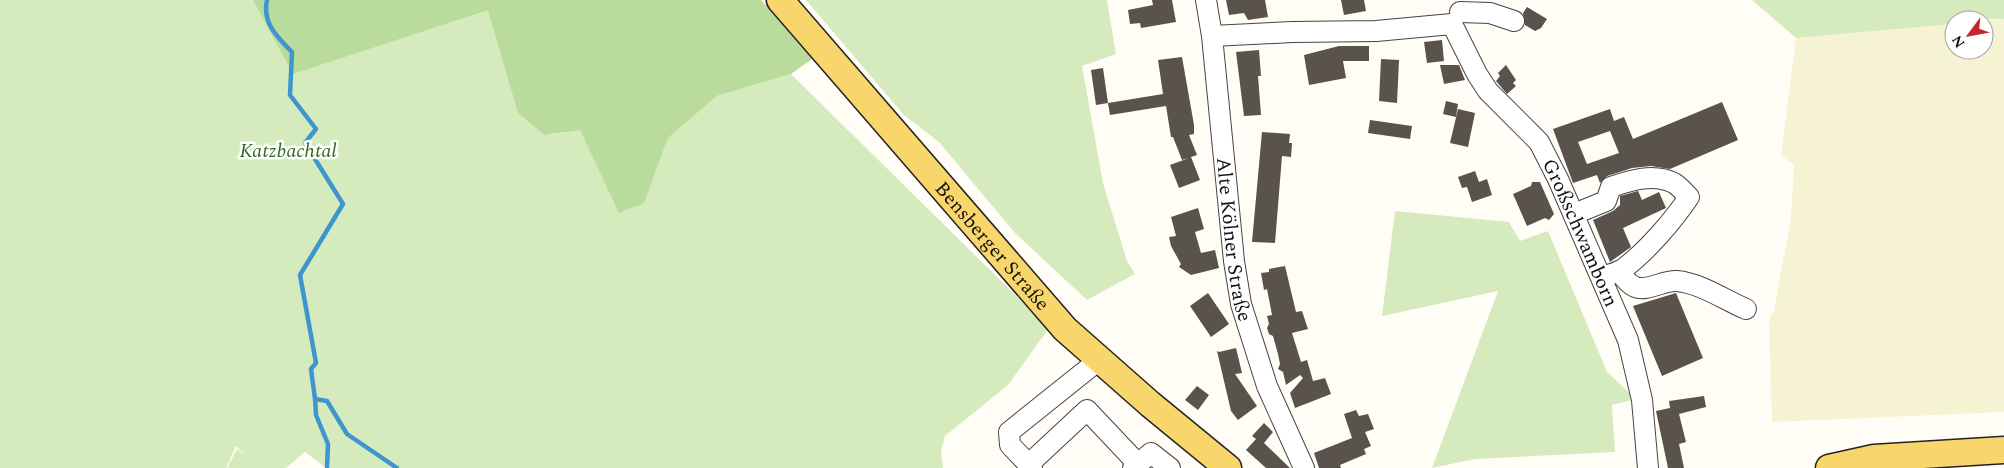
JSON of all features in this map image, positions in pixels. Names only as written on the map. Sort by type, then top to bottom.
[{"type":"main road","name":"Bensberger Straße","points":[[780,0],[1064,329],[1228,468]]},
{"type":"main road","points":[[1829,468],[2004,450]]},
{"type":"street","name":"Alte Kölner Straße","points":[[1206,0],[1212,36],[1234,262],[1241,304],[1267,386],[1304,468]]},
{"type":"street","points":[[1212,36],[1293,32],[1376,31],[1459,12],[1490,13],[1514,21]]},
{"type":"street","name":"Großschwamborn","points":[[1459,12],[1488,91],[1539,142],[1574,214],[1610,274],[1636,369],[1642,400],[1648,468]]},
{"type":"street","points":[[1574,214],[1606,201],[1611,187],[1634,178],[1657,179],[1674,183],[1689,197],[1678,213],[1637,255],[1610,274],[1634,287],[1643,289],[1665,282],[1677,281],[1692,284],[1746,309]]},
{"type":"street","points":[[1099,360],[1010,432],[1010,445],[1031,466],[1087,410],[1135,466],[1151,453],[1170,468]]},
{"type":"shaded area","points":[[2004,19],[2004,412],[1772,422],[1769,320],[1774,310],[1791,218],[1794,164],[1781,156],[1796,38],[1944,25],[1944,60],[1994,60],[1994,20]]},
{"type":"green space","name":"Katzbachtal","points":[[0,0],[293,0],[317,66],[488,9],[663,127],[653,178],[668,138],[717,96],[791,74],[1049,328],[1008,385],[945,436],[941,451],[943,468],[326,468],[305,452],[286,468],[227,468],[237,449],[246,456],[236,446],[226,468],[0,468]],"holes":[[[511,87],[567,132],[544,135],[518,113]]]},
{"type":"green space","points":[[253,0],[761,0],[812,59],[791,74],[717,96],[668,138],[644,203],[619,213],[580,130],[544,135],[518,113],[488,10],[293,74]]},
{"type":"green space","points":[[806,0],[1107,0],[1116,54],[1082,66],[1103,183],[1127,261],[1135,274],[1087,300],[1015,233],[939,142],[904,115]]},
{"type":"green space","points":[[1752,0],[2004,0],[2004,19],[1994,19],[1994,10],[1944,10],[1944,25],[1796,38]]},
{"type":"green space","points":[[1395,211],[1509,222],[1520,241],[1548,231],[1607,372],[1636,399],[1612,405],[1615,452],[1475,459],[1432,468],[1498,291],[1382,316]]},
{"type":"building","points":[[1152,0],[1172,0],[1176,22],[1141,28],[1140,23],[1130,24],[1128,10],[1153,5]]},
{"type":"building","points":[[1226,0],[1265,0],[1268,17],[1248,20],[1244,13],[1229,15]]},
{"type":"building","points":[[1341,0],[1364,0],[1366,11],[1344,15]]},
{"type":"building","points":[[1527,7],[1547,19],[1541,28],[1535,31],[1525,25],[1523,13]]},
{"type":"building","points":[[1442,40],[1444,61],[1427,63],[1424,42]]},
{"type":"building","points":[[1339,46],[1369,46],[1369,61],[1343,61],[1346,78],[1309,85],[1304,55]]},
{"type":"building","points":[[1259,50],[1261,76],[1258,76],[1261,115],[1244,116],[1236,52]]},
{"type":"building","points":[[1182,57],[1194,125],[1194,134],[1189,135],[1197,155],[1191,157],[1200,180],[1179,188],[1170,165],[1189,158],[1182,160],[1173,137],[1171,137],[1166,106],[1110,115],[1108,103],[1163,94],[1158,60]]},
{"type":"building","points":[[1381,59],[1399,60],[1397,103],[1379,101]]},
{"type":"building","points":[[1440,65],[1459,65],[1465,80],[1444,84]]},
{"type":"building","points":[[1506,65],[1516,80],[1513,83],[1516,86],[1507,94],[1496,81],[1500,76],[1498,73]]},
{"type":"building","points":[[1103,68],[1108,103],[1096,105],[1091,70]]},
{"type":"building","points":[[1446,101],[1458,104],[1456,117],[1443,114]]},
{"type":"building","points":[[1722,102],[1738,140],[1670,169],[1651,166],[1632,168],[1607,176],[1600,183],[1597,175],[1573,183],[1553,129],[1610,109],[1614,121],[1624,117],[1633,139]],"holes":[[[1610,131],[1619,153],[1587,164],[1578,142]]]},
{"type":"building","points":[[1458,109],[1475,113],[1468,147],[1450,143]]},
{"type":"building","points":[[1370,120],[1412,126],[1410,139],[1368,133]]},
{"type":"building","points":[[1262,132],[1290,134],[1289,143],[1292,143],[1291,157],[1282,156],[1275,243],[1252,242]]},
{"type":"building","points":[[1475,171],[1479,182],[1487,179],[1492,195],[1472,202],[1467,187],[1462,188],[1458,177]]},
{"type":"building","points":[[1532,182],[1540,182],[1554,214],[1549,220],[1545,218],[1527,226],[1513,194],[1531,186]]},
{"type":"building","points":[[1638,191],[1642,200],[1659,192],[1666,208],[1623,228],[1631,247],[1610,262],[1593,220],[1613,211],[1620,205],[1620,196]]},
{"type":"building","points":[[1198,208],[1204,229],[1195,232],[1201,253],[1215,250],[1219,268],[1191,275],[1179,267],[1181,264],[1171,246],[1169,237],[1176,236],[1171,217]]},
{"type":"building","points":[[1285,266],[1296,312],[1302,311],[1308,329],[1292,333],[1301,362],[1307,360],[1313,381],[1325,378],[1331,394],[1295,408],[1290,393],[1303,378],[1300,375],[1286,385],[1283,372],[1278,369],[1280,364],[1278,354],[1273,336],[1269,334],[1267,328],[1269,324],[1267,316],[1272,315],[1267,289],[1264,290],[1261,273],[1269,272],[1269,269]]},
{"type":"building","points":[[1208,293],[1229,324],[1211,337],[1190,306]]},
{"type":"building","points":[[1676,293],[1703,358],[1662,376],[1633,306]]},
{"type":"building","points":[[1236,348],[1242,373],[1235,374],[1257,406],[1238,420],[1231,411],[1217,351]]},
{"type":"building","points":[[1197,386],[1209,395],[1198,410],[1185,400]]},
{"type":"building","points":[[1704,396],[1706,407],[1679,414],[1686,442],[1679,444],[1684,468],[1668,468],[1656,411],[1670,408],[1669,401]]},
{"type":"building","points":[[1356,410],[1359,416],[1368,414],[1374,429],[1365,432],[1371,446],[1364,449],[1366,454],[1340,465],[1341,468],[1319,468],[1314,453],[1352,438],[1344,414]]},
{"type":"building","points":[[1264,423],[1273,432],[1264,443],[1290,468],[1266,468],[1246,450],[1256,439],[1252,436]]},
{"type":"waterway","points":[[267,0],[266,8],[269,23],[276,35],[292,52],[290,95],[316,129],[305,143],[343,204],[300,275],[316,363],[311,369],[315,399],[327,401],[347,434],[397,468]]},
{"type":"waterway","points":[[315,397],[316,415],[328,444],[327,468]]}]
